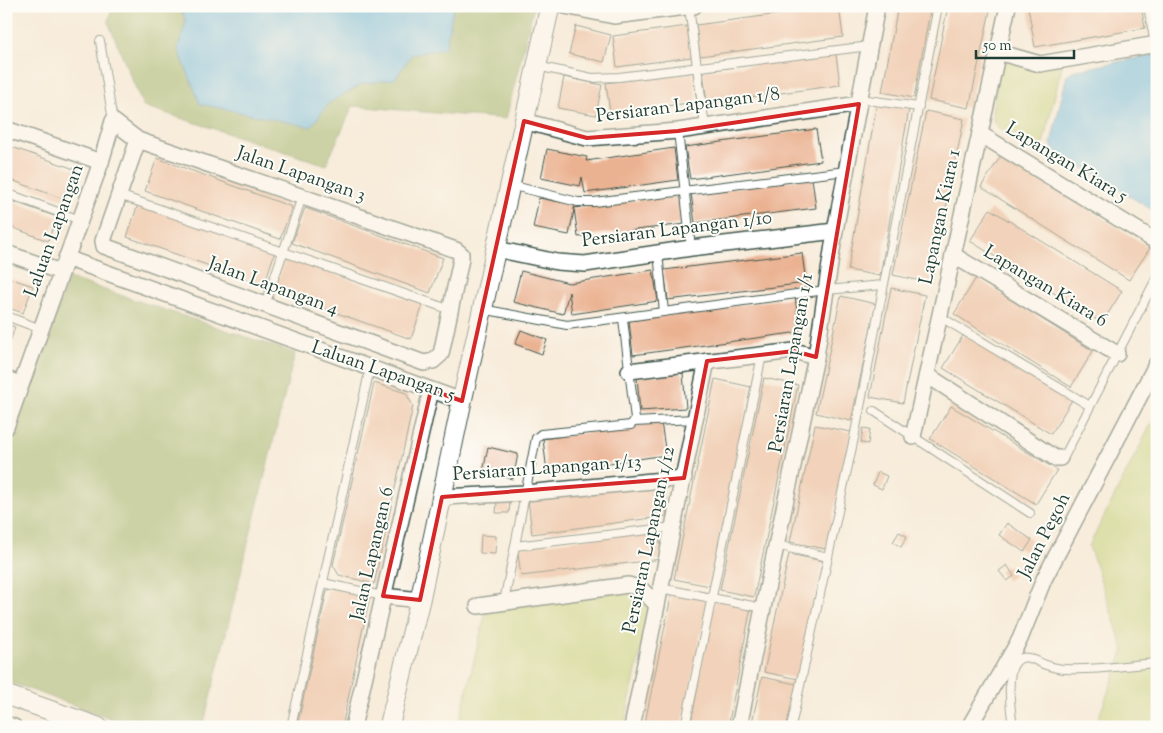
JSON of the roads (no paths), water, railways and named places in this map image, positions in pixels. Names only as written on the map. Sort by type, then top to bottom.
[{"type":"street","name":"Laluan Lapangan 5","points":[[6,253],[64,265],[370,368],[462,402],[550,6]]},
{"type":"street","points":[[566,6],[614,16],[694,6]]},
{"type":"street","name":"Persiaran Lapangan 1/1","points":[[739,727],[816,357],[835,231],[877,6]]},
{"type":"street","name":"Lapangan Kiara 1","points":[[913,436],[1008,6]]},
{"type":"street","points":[[998,52],[1040,64],[1156,44]]},
{"type":"street","name":"Persiaran Lapangan 1/8","points":[[524,121],[587,138],[678,131],[859,101]]},
{"type":"street","name":"Jalan Lapangan 3","points":[[113,121],[134,137],[456,250],[461,254],[461,259],[451,310]]},
{"type":"street","name":"Laluan Lapangan","points":[[6,427],[101,162],[113,121]]},
{"type":"street","points":[[6,128],[101,162]]},
{"type":"street","name":"Lapangan Kiara 5","points":[[980,134],[1157,242]]},
{"type":"street","points":[[119,195],[134,137]]},
{"type":"street","name":"Jalan Lapangan 4","points":[[119,195],[102,241],[104,246],[109,249],[424,363],[433,361],[442,354],[451,310]]},
{"type":"street","name":"Persiaran Lapangan 1/10","points":[[496,249],[557,262],[585,264],[691,248],[835,231]]},
{"type":"street","name":"Lapangan Kiara 6","points":[[953,255],[1117,354]]},
{"type":"street","points":[[629,370],[794,352],[816,357]]},
{"type":"street","name":"Persiaran Lapangan 1/12","points":[[632,727],[684,478],[706,361]]},
{"type":"street","name":"Jalan Pegoh","points":[[969,727],[1020,639],[1044,579],[1157,363]]},
{"type":"street","points":[[927,375],[1055,458],[1060,458]]},
{"type":"street","points":[[6,379],[21,384]]},
{"type":"street","name":"Jalan Lapangan 6","points":[[354,727],[431,390]]},
{"type":"street","points":[[389,727],[420,600],[462,402]]},
{"type":"street","name":"Persiaran Lapangan 1/13","points":[[442,497],[525,493],[684,478]]},
{"type":"street","points":[[478,606],[628,585],[640,588],[657,605]]},
{"type":"street","points":[[384,596],[420,600]]},
{"type":"street","points":[[6,695],[98,727]]},
{"type":"street","points":[[6,724],[14,727]]},
{"type":"lane","points":[[790,727],[854,438],[938,6]]},
{"type":"lane","points":[[1148,6],[1156,44]]},
{"type":"lane","points":[[689,7],[705,126]]},
{"type":"lane","points":[[100,41],[113,121]]},
{"type":"lane","points":[[536,66],[592,78],[619,77],[870,46]]},
{"type":"lane","points":[[859,101],[919,107]]},
{"type":"lane","points":[[678,131],[691,248]]},
{"type":"lane","points":[[510,185],[578,202],[594,202],[846,171]]},
{"type":"lane","points":[[6,193],[80,220]]},
{"type":"lane","points":[[119,195],[451,310]]},
{"type":"lane","points":[[265,305],[302,197]]},
{"type":"lane","points":[[658,253],[664,312]]},
{"type":"lane","points":[[1060,458],[1064,457],[1157,277]]},
{"type":"lane","points":[[482,310],[567,325],[826,290],[883,285]]},
{"type":"lane","points":[[6,316],[41,328]]},
{"type":"lane","points":[[939,316],[1090,406]]},
{"type":"lane","points":[[623,318],[634,422]]},
{"type":"lane","points":[[685,727],[762,355]]},
{"type":"lane","points":[[291,727],[370,368]]},
{"type":"lane","points":[[874,411],[1030,513]]},
{"type":"lane","points":[[504,602],[536,438],[540,434],[631,425],[634,422],[695,419]]},
{"type":"lane","points":[[515,546],[673,527]]},
{"type":"lane","points":[[776,545],[828,557]]},
{"type":"lane","points":[[323,583],[384,596]]},
{"type":"lane","points":[[660,588],[763,608]]},
{"type":"lane","points":[[1013,727],[1010,702],[1012,670],[1016,662],[1022,658],[1032,658],[1047,666],[1064,670],[1157,663]]},
{"type":"water","points":[[180,6],[454,6],[445,48],[411,55],[395,79],[362,84],[329,103],[311,127],[200,104],[178,48],[186,22]]},
{"type":"water","points":[[1157,54],[1157,213],[1053,149],[1051,143],[1067,75],[1073,71]]}]
